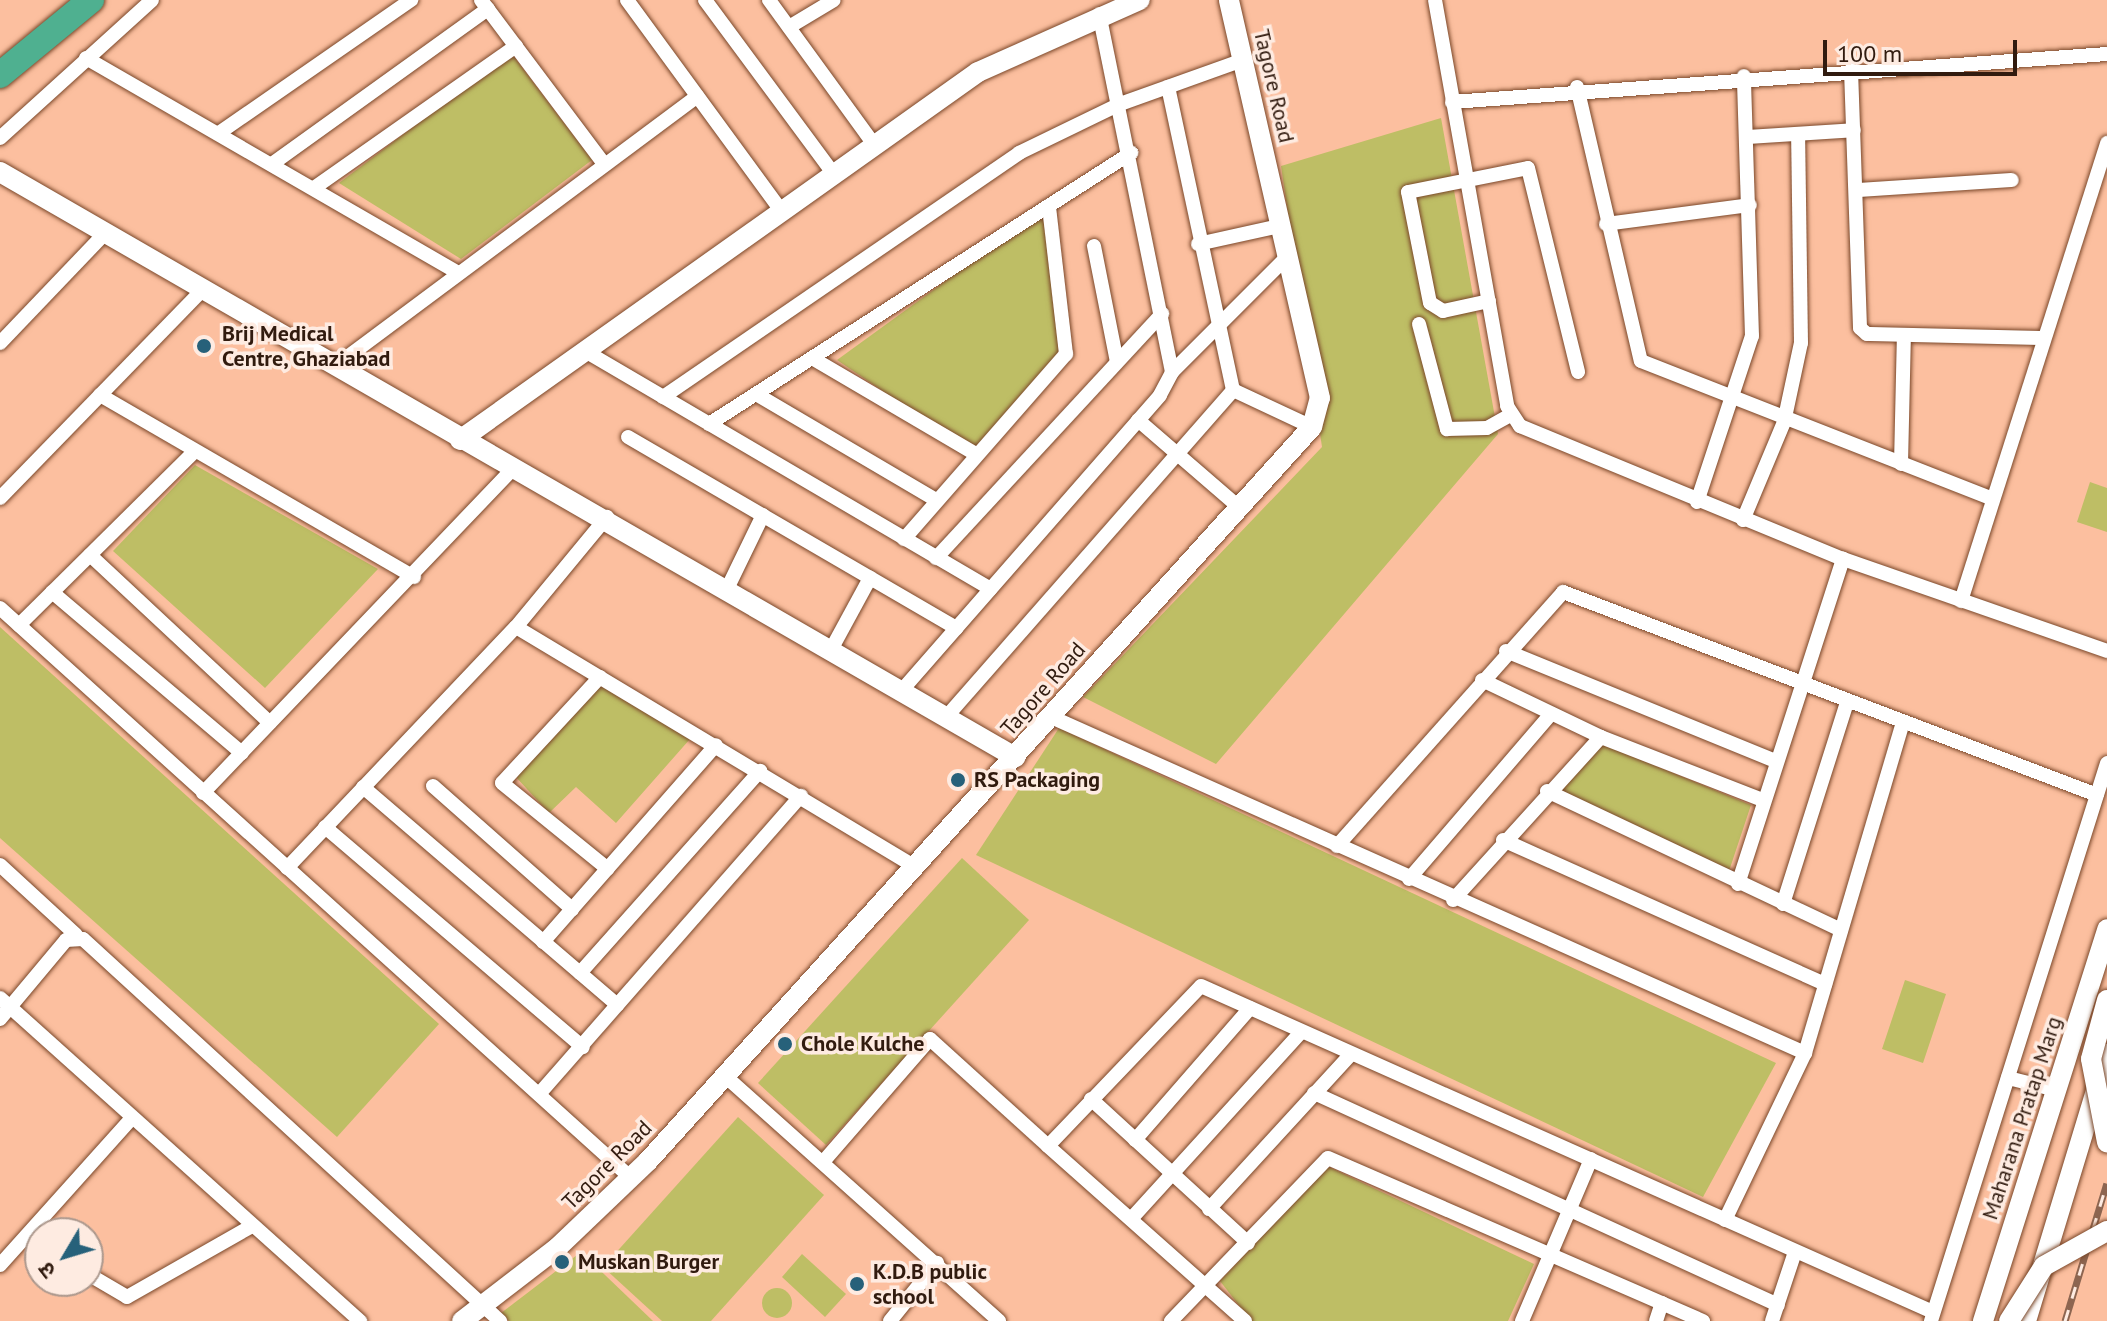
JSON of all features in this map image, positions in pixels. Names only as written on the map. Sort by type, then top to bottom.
[{"type":"highway","points":[[0,54],[64,0]]},
{"type":"highway","points":[[0,75],[91,0]]},
{"type":"street","points":[[0,138],[152,0]]},
{"type":"street","points":[[219,133],[411,0]]},
{"type":"street","points":[[627,0],[780,209]]},
{"type":"street","points":[[705,0],[833,173]]},
{"type":"street","points":[[769,0],[873,143]]},
{"type":"street","points":[[460,440],[780,209],[978,72],[1099,14],[1140,0]]},
{"type":"street","name":"Tagore Road","points":[[462,1321],[486,1305],[631,1178],[1312,427],[1320,398],[1229,0]]},
{"type":"street","points":[[1435,0],[1510,415],[1532,435],[1697,502],[1843,559],[2107,651]]},
{"type":"street","points":[[789,27],[832,1]]},
{"type":"street","points":[[272,164],[485,4],[604,164]]},
{"type":"street","points":[[1099,14],[1131,153],[1172,372]]},
{"type":"street","points":[[314,188],[516,46]]},
{"type":"street","points":[[1452,102],[1577,87],[2107,54]]},
{"type":"street","points":[[86,58],[458,273]]},
{"type":"street","points":[[663,397],[1002,163],[1120,104],[1243,60]]},
{"type":"street","points":[[1851,70],[1858,190],[1855,317],[1867,334],[2044,338]]},
{"type":"street","points":[[1697,502],[1736,401],[1754,318],[1744,76]]},
{"type":"street","points":[[1168,87],[1214,329],[1233,390],[1312,427]]},
{"type":"street","points":[[1577,87],[1635,353],[1652,367],[1784,422],[1993,499]]},
{"type":"street","points":[[334,367],[697,96]]},
{"type":"street","points":[[1747,137],[1854,130]]},
{"type":"street","points":[[1743,520],[1784,422],[1801,343],[1798,134]]},
{"type":"street","points":[[1961,601],[2107,143]]},
{"type":"street","points":[[709,424],[1131,153]]},
{"type":"street","points":[[1489,301],[1435,310],[1407,199],[1413,186],[1532,170],[1578,372]]},
{"type":"street","points":[[0,172],[460,440],[607,517],[1015,757]]},
{"type":"street","points":[[1858,190],[2012,180]]},
{"type":"street","points":[[1606,224],[1750,205]]},
{"type":"street","points":[[904,539],[974,453],[1066,354],[1049,206]]},
{"type":"street","points":[[1198,244],[1280,226]]},
{"type":"street","points":[[0,343],[105,233]]},
{"type":"street","points":[[1094,246],[1117,362]]},
{"type":"street","points":[[903,689],[1138,420],[1172,372],[1288,256]]},
{"type":"street","points":[[0,498],[201,291]]},
{"type":"street","points":[[936,558],[1162,314]]},
{"type":"street","points":[[1419,324],[1447,429],[1487,428],[1510,415]]},
{"type":"street","points":[[1901,464],[1904,336]]},
{"type":"street","points":[[585,351],[990,589]]},
{"type":"street","points":[[812,358],[974,453]]},
{"type":"street","points":[[947,716],[1233,390]]},
{"type":"street","points":[[756,394],[936,500]]},
{"type":"street","points":[[100,395],[192,454],[414,577]]},
{"type":"street","points":[[1138,420],[1240,508]]},
{"type":"street","points":[[628,437],[956,628]]},
{"type":"street","points":[[19,625],[192,454]]},
{"type":"street","points":[[203,793],[414,577],[513,469]]},
{"type":"street","points":[[728,587],[763,515]]},
{"type":"street","points":[[287,868],[516,627],[607,517]]},
{"type":"street","points":[[90,555],[270,723]]},
{"type":"street","points":[[1738,884],[1797,686],[1843,559]]},
{"type":"street","points":[[832,648],[870,578]]},
{"type":"street","points":[[52,592],[242,753]]},
{"type":"street","points":[[1337,846],[1506,651],[1563,592],[1846,705],[2097,795]]},
{"type":"street","points":[[0,608],[631,1178]]},
{"type":"street","points":[[516,627],[915,867]]},
{"type":"street","points":[[1506,651],[1775,761]]},
{"type":"street","points":[[600,677],[502,783],[608,869]]},
{"type":"street","points":[[1482,680],[1601,737],[1763,800]]},
{"type":"street","points":[[1783,904],[1846,705]]},
{"type":"street","points":[[1409,879],[1551,714]]},
{"type":"street","points":[[1049,716],[1453,900],[1805,1053]]},
{"type":"street","points":[[1725,1220],[1805,1053],[1902,726]]},
{"type":"street","points":[[1453,900],[1547,791],[1601,737]]},
{"type":"street","points":[[543,942],[716,745]]},
{"type":"street","points":[[1048,1146],[1195,989],[1210,987],[1300,1033],[1591,1159],[1932,1317],[2107,763]]},
{"type":"street","points":[[580,973],[760,771]]},
{"type":"street","points":[[433,786],[572,909]]},
{"type":"street","points":[[363,787],[617,1005]]},
{"type":"street","points":[[1547,791],[1738,884],[1841,930]]},
{"type":"street","points":[[539,1094],[801,796]]},
{"type":"street","points":[[325,827],[583,1047]]},
{"type":"street","points":[[1503,840],[1825,984]]},
{"type":"street","points":[[0,865],[500,1321]]},
{"type":"street","name":"Maharana Pratap Marg","points":[[1983,1321],[2107,929]]},
{"type":"street","points":[[76,935],[3,1008],[360,1321]]},
{"type":"street","points":[[2107,1000],[2091,1059],[2107,1142]]},
{"type":"street","points":[[1135,1140],[1250,1008]]},
{"type":"street","points":[[1131,1219],[1300,1033]]},
{"type":"street","points":[[823,1162],[930,1039],[1245,1321]]},
{"type":"street","points":[[2026,1321],[2106,1057],[2068,1051]]},
{"type":"street","points":[[1209,1209],[1350,1055]]},
{"type":"street","points":[[724,1075],[999,1321]]},
{"type":"street","points":[[2008,1078],[2056,1090]]},
{"type":"street","points":[[1314,1093],[1778,1305]]},
{"type":"street","points":[[1091,1099],[1248,1243]]},
{"type":"street","points":[[50,1217],[131,1119]]},
{"type":"street","points":[[1171,1321],[1328,1158],[1700,1320]]},
{"type":"street","points":[[1522,1321],[1591,1159]]},
{"type":"street","points":[[104,1283],[127,1297],[252,1226]]},
{"type":"street","points":[[2009,1321],[2044,1266],[2107,1231]]},
{"type":"street","points":[[0,1265],[24,1244]]},
{"type":"street","points":[[1772,1321],[1795,1252]]},
{"type":"street","points":[[890,1321],[937,1263]]},
{"type":"street","points":[[1656,1321],[1662,1303]]},
{"type":"shaded area","points":[[511,53],[592,160],[461,259],[339,183]]},
{"type":"shaded area","points":[[1441,118],[1498,434],[1216,764],[1083,697],[1322,447],[1281,166]]},
{"type":"shaded area","points":[[1049,206],[1064,366],[974,453],[837,360]]},
{"type":"shaded area","points":[[195,465],[378,569],[265,688],[113,551]]},
{"type":"shaded area","points":[[2090,482],[2107,488],[2107,532],[2077,522]]},
{"type":"shaded area","points":[[0,627],[439,1024],[337,1137],[0,838]]},
{"type":"shaded area","points":[[601,681],[690,739],[616,823],[576,787],[549,813],[515,776]]},
{"type":"shaded area","points":[[1059,728],[1776,1063],[1703,1197],[976,855]]},
{"type":"shaded area","points":[[1600,743],[1751,805],[1729,871],[1554,790]]},
{"type":"shaded area","points":[[962,858],[1029,920],[826,1145],[758,1083]]},
{"type":"shaded area","points":[[1905,980],[1946,994],[1923,1063],[1882,1049]]},
{"type":"shaded area","points":[[738,1117],[824,1195],[711,1321],[662,1321],[603,1267]]},
{"type":"shaded area","points":[[1327,1166],[1534,1264],[1508,1321],[1251,1321],[1220,1281]]},
{"type":"shaded area","points":[[581,1252],[653,1321],[509,1321],[501,1313]]},
{"type":"shaded area","points":[[802,1254],[846,1294],[825,1317],[782,1277]]},
{"type":"shaded area","points":[[777,1288],[788,1292],[792,1303],[788,1314],[777,1318],[766,1314],[762,1303],[766,1292]]},
{"type":"railway","points":[[2065,1321],[2107,1183]]},
{"type":"place","name":"Brij Medical Centre, Ghaziabad","points":[[204,346]]},
{"type":"place","name":"RS Packaging","points":[[958,780]]},
{"type":"place","name":"Chole Kulche","points":[[785,1044]]},
{"type":"place","name":"Muskan Burger","points":[[562,1262]]},
{"type":"place","name":"K.D.B public school","points":[[857,1284]]}]
